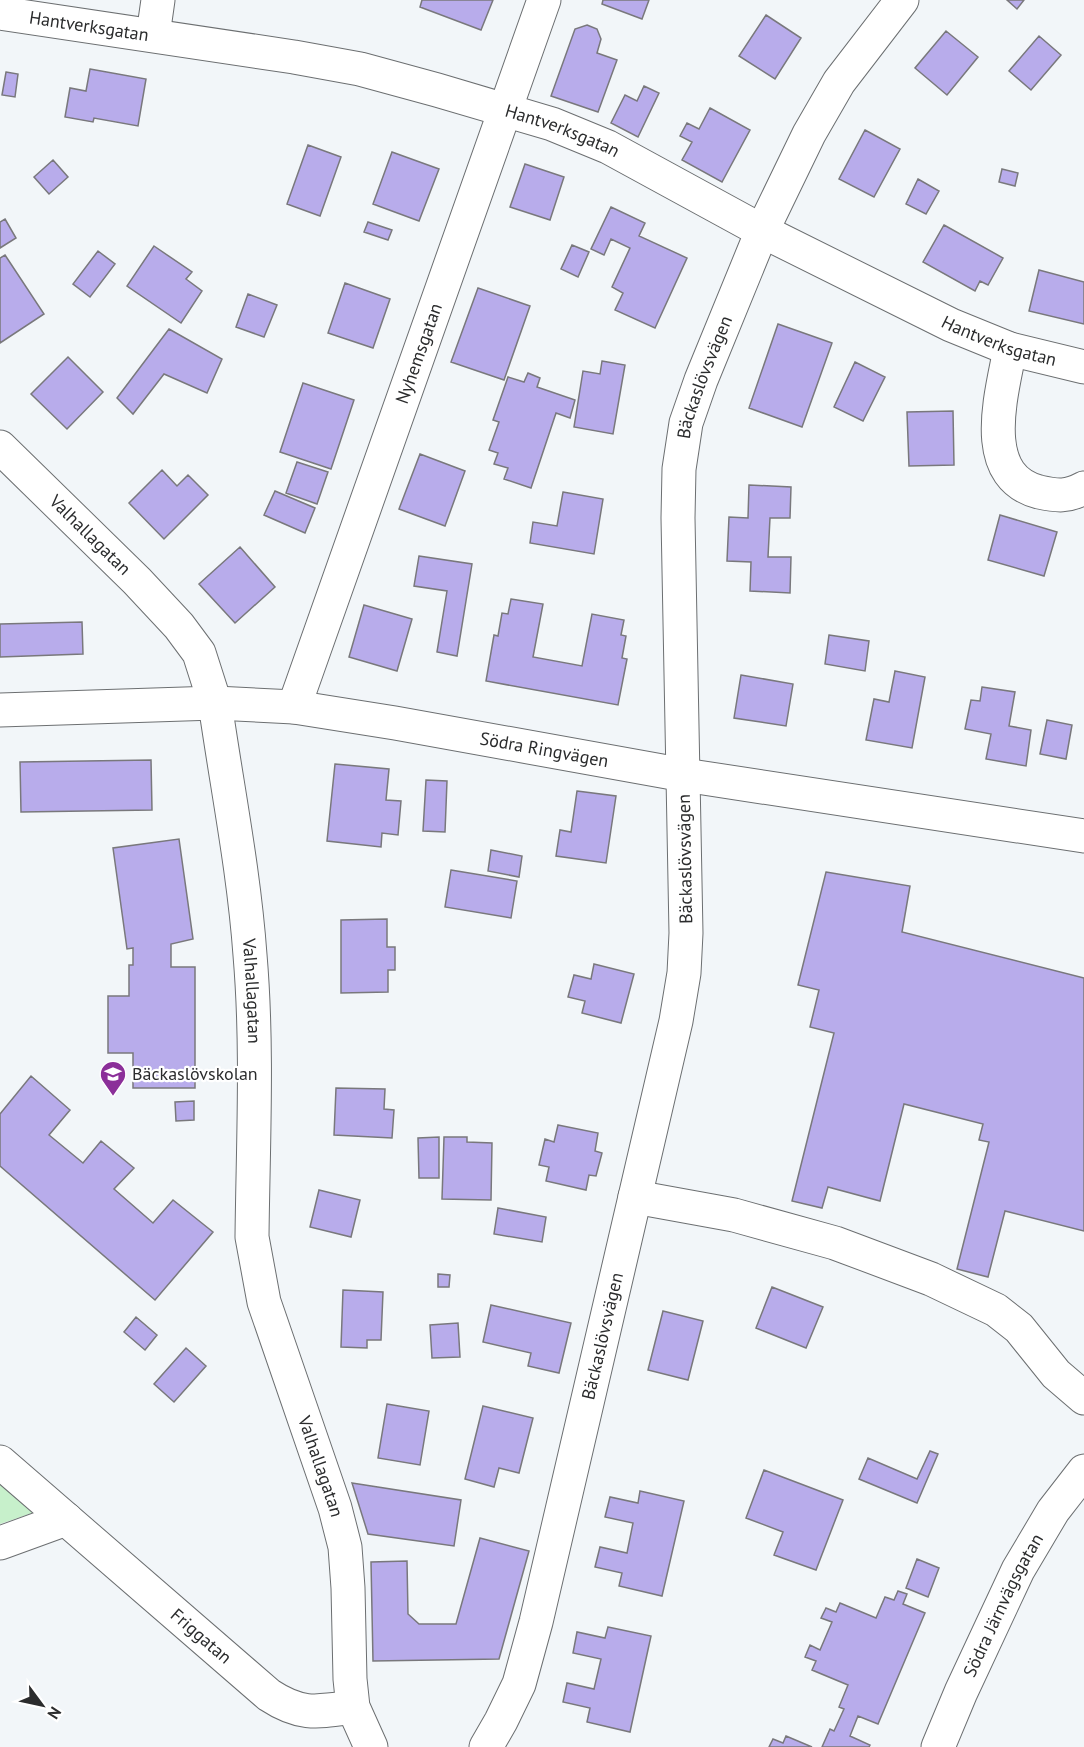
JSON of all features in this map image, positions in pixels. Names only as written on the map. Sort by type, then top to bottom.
[{"type":"street","points":[[153,35],[158,0]]},
{"type":"street","name":"Nyhemsgatan","points":[[294,707],[544,0]]},
{"type":"street","name":"Bäckaslövsvägen","points":[[486,1747],[519,1684],[536,1622],[676,1021],[684,973],[686,933],[679,469],[686,423],[701,380],[762,231],[809,134],[839,82],[902,0]]},
{"type":"street","name":"Hantverksgatan","points":[[0,13],[360,69],[552,124],[608,147],[762,231],[951,325],[1010,349],[1084,367]]},
{"type":"street","points":[[1010,349],[998,419],[999,446],[1005,466],[1015,479],[1036,491],[1058,496],[1072,495],[1084,488]]},
{"type":"street","name":"Valhallagatan","points":[[0,447],[137,580],[179,626],[199,653],[215,703],[250,955],[253,1002],[252,1238],[264,1302],[335,1508],[345,1546],[353,1707],[371,1747]]},
{"type":"street","name":"Södra Ringvägen","points":[[0,710],[215,703],[294,707],[684,775],[1084,836]]},
{"type":"street","points":[[635,1197],[734,1215],[835,1243],[931,1279],[996,1310],[1019,1329],[1056,1374],[1084,1398]]},
{"type":"street","name":"Friggatan","points":[[0,1462],[244,1674],[285,1705],[301,1711],[325,1711],[353,1707]]},
{"type":"street","name":"Södra Järnvägsgatan","points":[[938,1747],[1018,1570],[1053,1511],[1084,1471]]},
{"type":"street","points":[[0,1543],[66,1519]]},
{"type":"green space","points":[[0,1472],[44,1509],[0,1524]]},
{"type":"building","points":[[422,0],[493,0],[481,30],[420,7]]},
{"type":"building","points":[[603,0],[649,0],[642,19],[602,4]]},
{"type":"building","points":[[1007,0],[1024,0],[1017,9]]},
{"type":"building","points":[[766,15],[801,38],[775,79],[739,56]]},
{"type":"building","points":[[587,25],[597,29],[601,39],[597,53],[617,60],[598,112],[551,96],[575,29]]},
{"type":"building","points":[[946,31],[978,57],[947,95],[915,68]]},
{"type":"building","points":[[1039,36],[1061,55],[1031,90],[1009,71]]},
{"type":"building","points":[[90,69],[146,79],[138,126],[94,118],[93,122],[65,117],[70,88],[86,91]]},
{"type":"building","points":[[6,72],[18,74],[15,97],[2,95]]},
{"type":"building","points":[[644,86],[659,93],[638,137],[611,123],[625,95],[637,101]]},
{"type":"building","points":[[710,108],[750,130],[722,182],[682,160],[692,142],[680,136],[687,123],[699,129]]},
{"type":"building","points":[[865,130],[900,149],[874,197],[839,179]]},
{"type":"building","points":[[308,145],[341,157],[320,216],[287,204]]},
{"type":"building","points":[[392,152],[439,169],[419,221],[373,204]]},
{"type":"building","points":[[53,160],[68,177],[49,194],[34,177]]},
{"type":"building","points":[[525,164],[564,177],[550,220],[510,207]]},
{"type":"building","points":[[1002,169],[1018,173],[1015,186],[999,182]]},
{"type":"building","points":[[918,179],[939,191],[926,214],[906,204]]},
{"type":"building","points":[[611,207],[645,223],[639,236],[687,258],[655,328],[615,310],[623,293],[612,287],[630,248],[611,239],[604,255],[591,249]]},
{"type":"building","points":[[5,219],[16,238],[0,248],[0,222]]},
{"type":"building","points":[[368,222],[392,230],[388,240],[364,232]]},
{"type":"building","points":[[944,225],[1003,258],[988,285],[980,281],[975,291],[923,262]]},
{"type":"building","points":[[572,245],[589,252],[578,277],[561,269]]},
{"type":"building","points":[[154,246],[192,272],[186,279],[202,291],[181,323],[127,286]]},
{"type":"building","points":[[98,251],[115,264],[90,297],[73,284]]},
{"type":"building","points":[[5,255],[44,314],[0,343],[0,258]]},
{"type":"building","points":[[1039,270],[1084,282],[1084,324],[1029,311]]},
{"type":"building","points":[[345,283],[390,299],[373,348],[328,333]]},
{"type":"building","points":[[478,288],[530,306],[504,380],[451,362]]},
{"type":"building","points":[[248,294],[277,305],[264,337],[236,327]]},
{"type":"building","points":[[778,324],[832,343],[802,427],[749,408]]},
{"type":"building","points":[[169,329],[222,359],[207,393],[164,374],[133,414],[117,398]]},
{"type":"building","points":[[68,357],[103,392],[67,429],[31,394]]},
{"type":"building","points":[[602,361],[625,365],[613,434],[574,427],[583,371],[600,374]]},
{"type":"building","points":[[855,362],[885,377],[863,421],[834,407]]},
{"type":"building","points":[[528,373],[540,378],[537,387],[575,400],[570,418],[556,413],[531,488],[504,479],[508,468],[494,464],[498,453],[489,450],[499,422],[493,420],[508,377],[524,382]]},
{"type":"building","points":[[303,383],[354,400],[331,469],[280,452]]},
{"type":"building","points":[[953,411],[954,465],[909,466],[907,412]]},
{"type":"building","points":[[420,454],[465,471],[445,526],[399,509]]},
{"type":"building","points":[[297,462],[328,472],[317,504],[286,493]]},
{"type":"building","points":[[162,470],[177,486],[188,475],[208,495],[164,539],[129,503]]},
{"type":"building","points":[[749,485],[791,487],[790,518],[770,518],[768,557],[791,557],[790,593],[750,591],[751,562],[727,561],[729,517],[748,518]]},
{"type":"building","points":[[275,491],[315,508],[305,533],[264,515]]},
{"type":"building","points":[[563,492],[603,499],[594,554],[530,543],[533,522],[557,526]]},
{"type":"building","points":[[1000,515],[1057,532],[1044,576],[988,560]]},
{"type":"building","points":[[240,547],[275,587],[235,623],[199,584]]},
{"type":"building","points":[[419,556],[472,564],[457,656],[437,652],[447,591],[414,586]]},
{"type":"building","points":[[511,599],[543,604],[533,657],[582,666],[592,614],[624,620],[621,635],[626,636],[622,658],[627,659],[618,705],[486,681],[494,635],[498,636],[502,613],[508,614]]},
{"type":"building","points":[[364,605],[412,619],[397,671],[349,657]]},
{"type":"building","points":[[82,622],[83,654],[0,657],[0,624]]},
{"type":"building","points":[[829,635],[869,641],[865,671],[825,664]]},
{"type":"building","points":[[895,671],[925,677],[912,748],[866,740],[874,699],[889,702]]},
{"type":"building","points":[[741,675],[793,684],[786,726],[734,718]]},
{"type":"building","points":[[982,687],[1015,692],[1009,726],[1031,730],[1026,766],[986,759],[991,734],[965,729],[971,700],[980,701]]},
{"type":"building","points":[[1047,720],[1072,725],[1066,759],[1040,754]]},
{"type":"building","points":[[151,760],[152,810],[21,812],[20,762]]},
{"type":"building","points":[[335,764],[389,769],[386,800],[401,801],[398,835],[382,833],[381,847],[327,841]]},
{"type":"building","points":[[426,780],[447,781],[445,832],[423,831]]},
{"type":"building","points":[[577,791],[616,796],[606,863],[556,856],[560,830],[571,832]]},
{"type":"building","points":[[179,839],[193,939],[171,944],[171,967],[195,967],[195,1088],[133,1088],[133,1053],[108,1053],[108,996],[129,996],[129,965],[133,965],[133,948],[127,949],[113,848]]},
{"type":"building","points":[[491,850],[522,856],[519,877],[488,871]]},
{"type":"building","points":[[451,870],[517,881],[511,918],[445,907]]},
{"type":"building","points":[[826,872],[910,886],[902,932],[1084,978],[1084,1231],[1005,1211],[988,1277],[957,1269],[989,1142],[979,1140],[983,1124],[904,1104],[880,1201],[828,1187],[822,1208],[792,1201],[834,1033],[810,1027],[819,990],[798,985]]},
{"type":"building","points":[[387,919],[387,947],[395,947],[395,970],[388,970],[388,992],[341,993],[341,920]]},
{"type":"building","points":[[594,964],[634,974],[621,1023],[582,1013],[585,1001],[568,997],[574,975],[591,979]]},
{"type":"building","points":[[31,1076],[70,1110],[49,1135],[83,1163],[101,1141],[134,1168],[114,1189],[153,1223],[173,1200],[213,1232],[155,1300],[0,1166],[0,1114]]},
{"type":"building","points":[[336,1088],[385,1089],[384,1109],[394,1110],[392,1138],[334,1135]]},
{"type":"building","points":[[194,1101],[194,1120],[176,1121],[175,1102]]},
{"type":"building","points":[[558,1125],[598,1133],[595,1151],[602,1153],[596,1176],[589,1175],[586,1190],[546,1181],[549,1167],[539,1165],[545,1139],[554,1142]]},
{"type":"building","points":[[439,1137],[439,1178],[419,1178],[418,1138]]},
{"type":"building","points":[[444,1137],[467,1137],[467,1142],[492,1143],[491,1200],[442,1199]]},
{"type":"building","points":[[319,1190],[360,1200],[351,1237],[310,1227]]},
{"type":"building","points":[[498,1208],[546,1217],[542,1242],[494,1234]]},
{"type":"building","points":[[438,1274],[450,1275],[449,1287],[438,1287]]},
{"type":"building","points":[[772,1287],[823,1307],[806,1348],[756,1328]]},
{"type":"building","points":[[343,1290],[383,1292],[381,1340],[367,1340],[367,1348],[341,1347]]},
{"type":"building","points":[[491,1305],[571,1323],[559,1373],[528,1366],[531,1353],[483,1342]]},
{"type":"building","points":[[663,1311],[703,1321],[688,1380],[648,1370]]},
{"type":"building","points":[[136,1317],[157,1335],[145,1350],[124,1332]]},
{"type":"building","points":[[458,1323],[460,1357],[432,1358],[430,1325]]},
{"type":"building","points":[[186,1348],[206,1366],[174,1402],[154,1384]]},
{"type":"building","points":[[387,1404],[429,1411],[420,1465],[378,1458]]},
{"type":"building","points":[[483,1406],[533,1418],[519,1473],[499,1468],[494,1487],[465,1479]]},
{"type":"building","points":[[930,1451],[938,1454],[917,1503],[859,1479],[868,1458],[917,1479]]},
{"type":"building","points":[[764,1470],[843,1500],[816,1570],[774,1555],[783,1532],[746,1518]]},
{"type":"building","points":[[352,1483],[461,1500],[454,1546],[368,1534]]},
{"type":"building","points":[[640,1491],[684,1501],[662,1596],[619,1586],[622,1573],[595,1567],[600,1547],[627,1553],[633,1523],[605,1517],[610,1497],[638,1503]]},
{"type":"building","points":[[480,1538],[529,1551],[499,1659],[373,1661],[371,1562],[407,1561],[408,1614],[419,1624],[456,1624]]},
{"type":"building","points":[[917,1559],[939,1568],[928,1597],[906,1588]]},
{"type":"building","points":[[898,1591],[907,1594],[903,1604],[925,1613],[878,1724],[858,1716],[850,1736],[870,1745],[869,1747],[822,1747],[830,1729],[834,1731],[844,1709],[839,1707],[848,1685],[812,1670],[816,1661],[805,1657],[810,1645],[820,1650],[832,1622],[821,1618],[826,1608],[836,1612],[840,1603],[876,1618],[885,1597],[894,1600]]},
{"type":"building","points":[[608,1627],[651,1636],[630,1732],[587,1722],[590,1708],[563,1702],[567,1683],[594,1689],[601,1659],[573,1653],[577,1632],[605,1638]]},
{"type":"building","points":[[786,1736],[812,1747],[769,1747],[773,1739],[783,1743]]},
{"type":"place","name":"Bäckaslövskolan","points":[[113,1097]]}]
